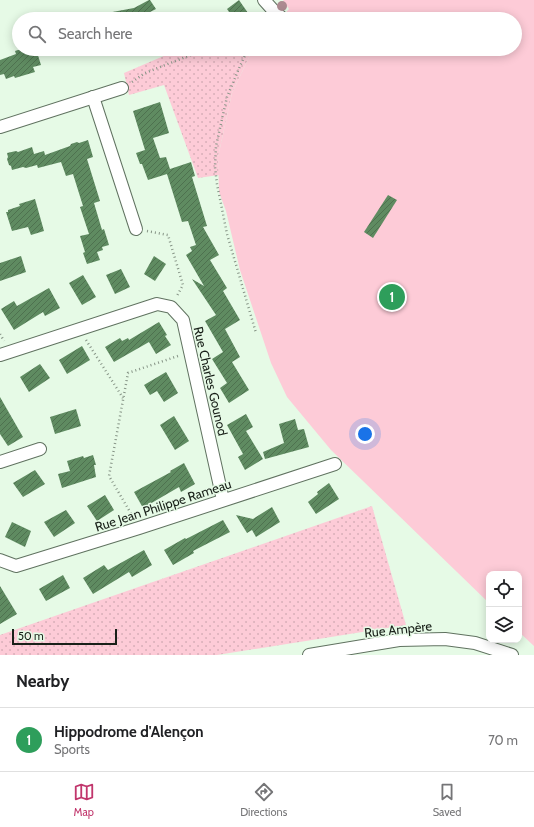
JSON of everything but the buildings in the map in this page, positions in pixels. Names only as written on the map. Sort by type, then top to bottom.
[{"type":"street","points":[[264,0],[274,12]]},
{"type":"street","points":[[0,127],[122,88]]},
{"type":"street","points":[[93,97],[136,229]]},
{"type":"street","points":[[0,355],[157,304],[171,307]]},
{"type":"street","name":"Rue Charles Gounod","points":[[171,307],[183,320],[223,500]]},
{"type":"street","points":[[0,462],[40,449]]},
{"type":"street","name":"Rue Jean Philippe Rameau","points":[[0,560],[16,566],[139,528],[335,464]]},
{"type":"street","name":"Rue Ampère","points":[[309,655],[399,640],[445,639],[476,643],[512,655]]},
{"type":"path","points":[[122,88],[145,73],[188,56]]},
{"type":"path","points":[[245,56],[227,97],[216,146],[215,167],[227,234],[256,333]]},
{"type":"path","points":[[136,229],[168,235],[183,285],[171,307]]},
{"type":"path","points":[[79,329],[123,398]]},
{"type":"path","points":[[139,528],[109,476],[128,373],[190,352]]},
{"type":"shaded area","points":[[283,0],[534,0],[534,646],[522,635],[522,571],[486,571],[486,600],[331,450],[287,397],[271,363],[240,270],[226,211],[219,192],[218,157],[232,93],[250,56],[522,56],[522,12],[286,12],[289,9]]},
{"type":"shaded area","points":[[164,56],[250,56],[232,93],[218,157],[219,175],[198,178],[164,85],[129,95],[124,73]]},
{"type":"shaded area","points":[[372,506],[406,625],[217,655],[0,655],[0,635]]},
{"type":"place","name":"Hippodrome d'Alençon","points":[[392,297]]}]
